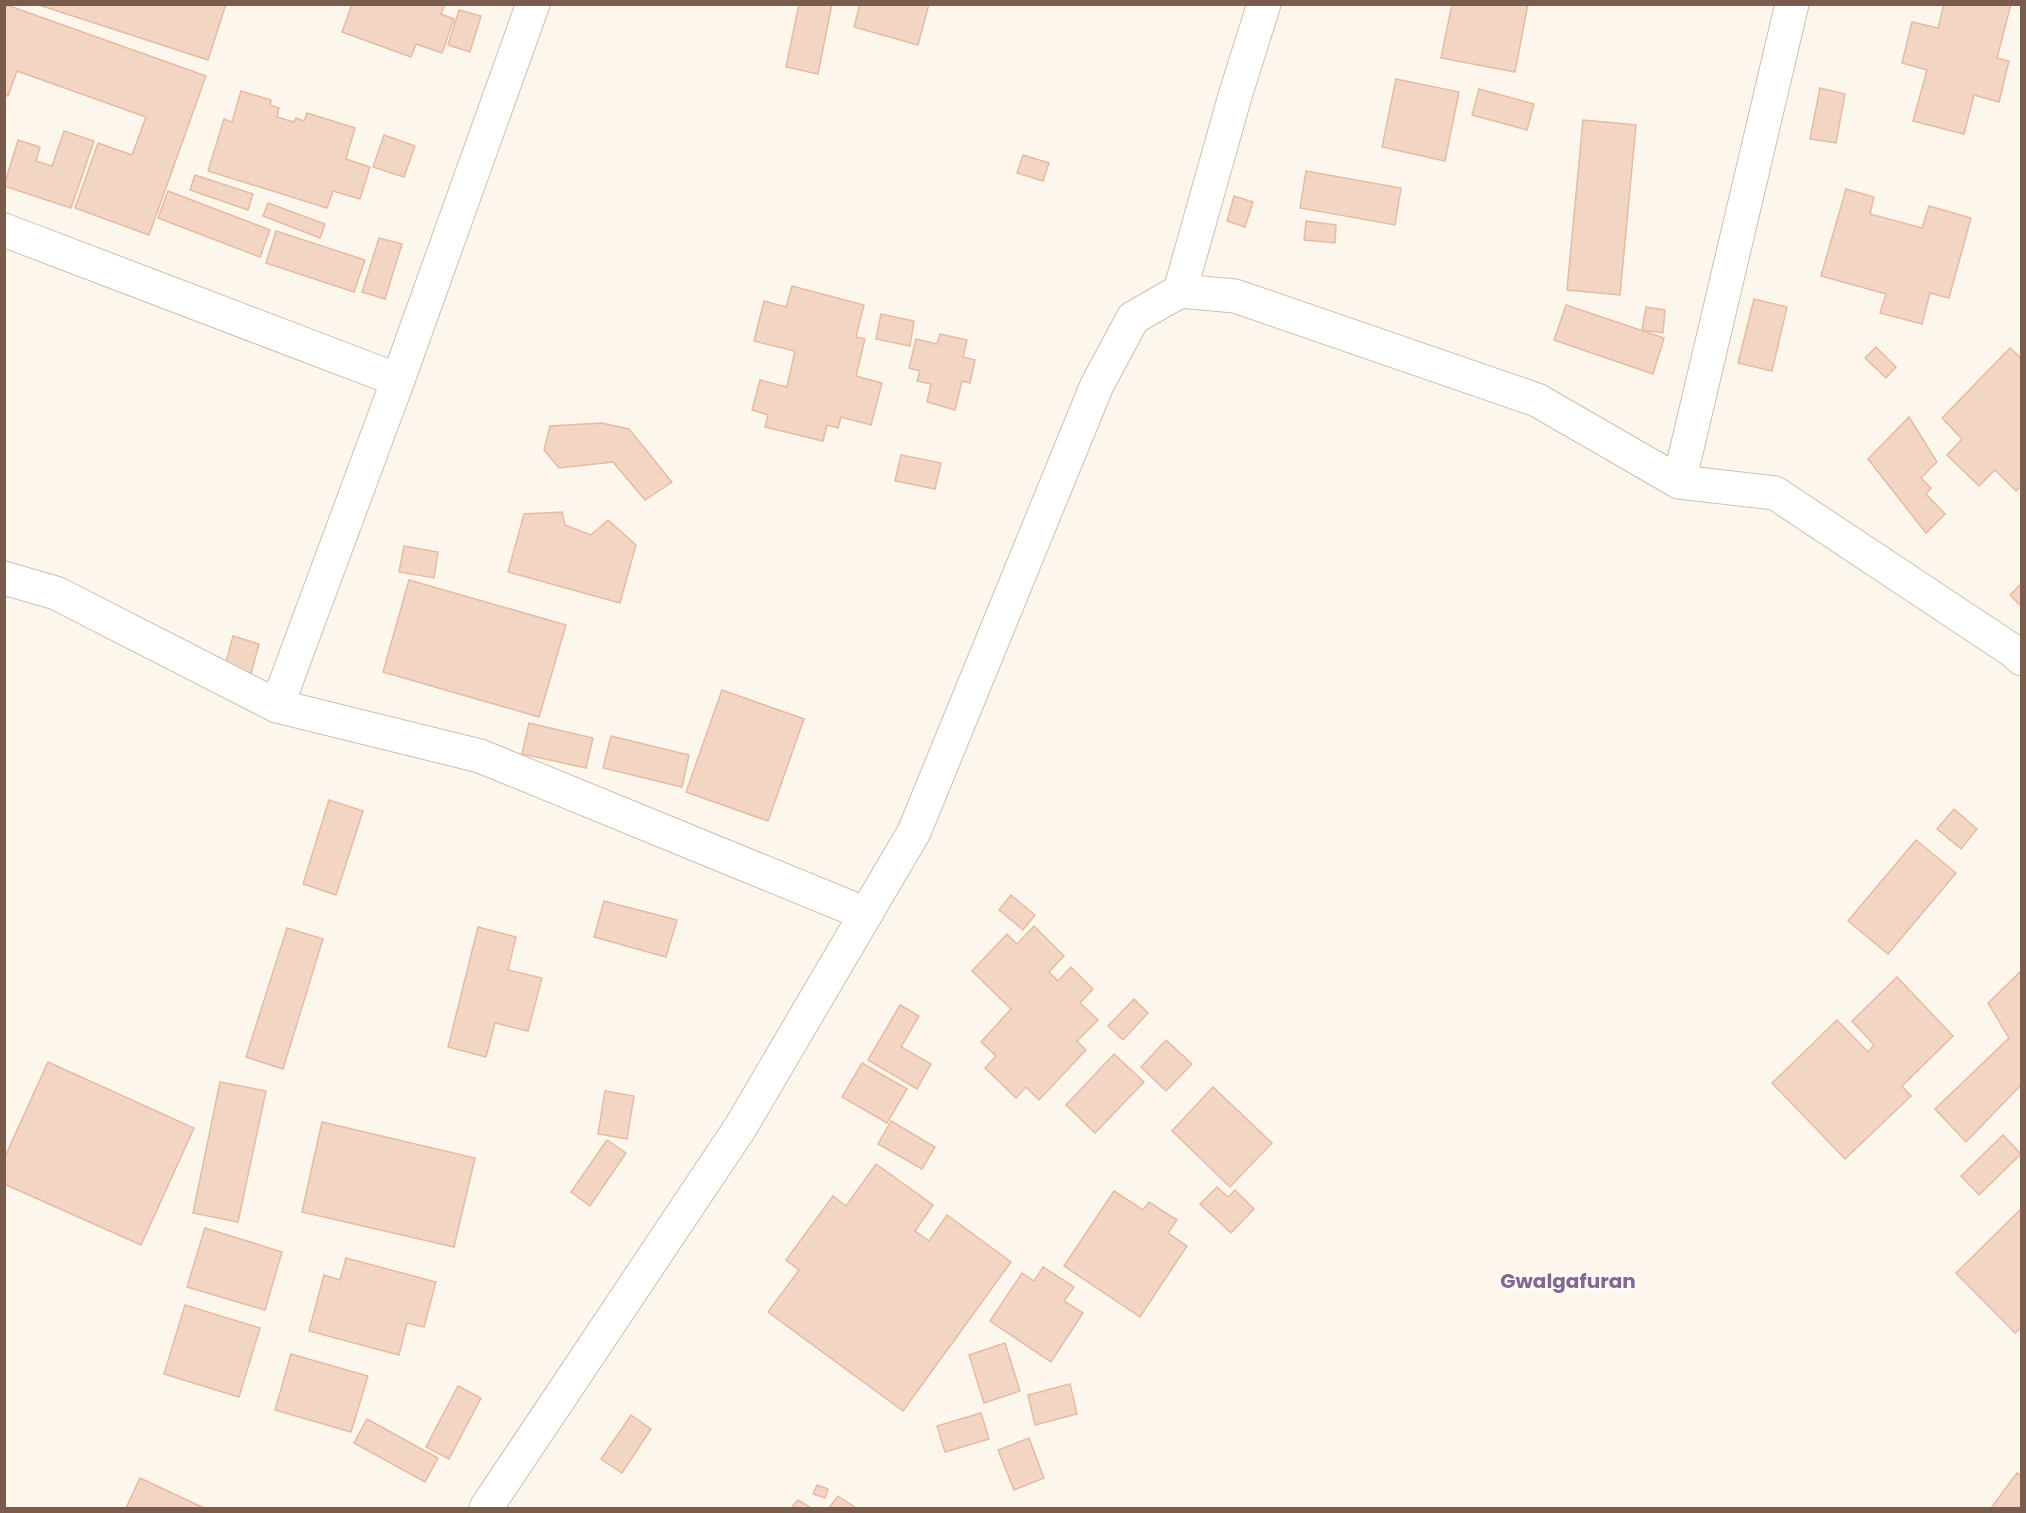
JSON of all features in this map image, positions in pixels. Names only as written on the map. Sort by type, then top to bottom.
[{"type":"street","points":[[277,706],[398,380],[532,4]]},
{"type":"street","points":[[1180,291],[1235,96],[1264,4]]},
{"type":"street","points":[[1679,482],[1792,4]]},
{"type":"street","points":[[4,230],[398,380]]},
{"type":"street","points":[[486,1509],[740,1128],[914,832],[1097,385],[1133,318],[1180,291],[1235,296],[1537,400],[1679,482],[1775,493],[2022,659]]},
{"type":"street","points":[[4,578],[56,592],[277,706],[480,756],[866,914]]},
{"type":"building","points":[[4,4],[206,76],[149,235],[75,208],[98,143],[132,155],[146,117],[17,71],[8,96],[4,95]]},
{"type":"building","points":[[36,4],[226,4],[208,60]]},
{"type":"building","points":[[352,4],[445,4],[441,14],[454,19],[442,53],[416,44],[411,57],[342,32]]},
{"type":"building","points":[[799,4],[832,4],[818,74],[786,67]]},
{"type":"building","points":[[860,4],[929,4],[918,45],[854,27]]},
{"type":"building","points":[[1452,4],[1528,4],[1515,72],[1441,58]]},
{"type":"building","points":[[1944,4],[2011,4],[1997,58],[2009,61],[1999,102],[1974,95],[1964,134],[1913,121],[1927,70],[1902,63],[1912,22],[1938,28]]},
{"type":"building","points":[[459,10],[481,16],[470,52],[448,45]]},
{"type":"building","points":[[1396,79],[1459,92],[1445,161],[1382,147]]},
{"type":"building","points":[[1820,88],[1845,94],[1836,143],[1810,139]]},
{"type":"building","points":[[1479,89],[1534,104],[1527,130],[1472,115]]},
{"type":"building","points":[[241,91],[271,100],[270,105],[279,108],[277,117],[294,122],[296,118],[304,121],[307,113],[355,128],[346,159],[370,167],[360,199],[333,191],[327,208],[208,171],[224,119],[232,122]]},
{"type":"building","points":[[1583,120],[1636,125],[1620,295],[1567,290]]},
{"type":"building","points":[[64,131],[94,141],[71,208],[4,186],[18,140],[40,147],[36,161],[52,166]]},
{"type":"building","points":[[384,135],[415,146],[404,177],[373,167]]},
{"type":"building","points":[[1023,155],[1049,163],[1043,181],[1017,173]]},
{"type":"building","points":[[1306,171],[1401,188],[1395,225],[1300,208]]},
{"type":"building","points":[[195,175],[253,194],[248,210],[190,190]]},
{"type":"building","points":[[1846,189],[1874,197],[1870,214],[1922,228],[1929,206],[1971,218],[1949,298],[1930,293],[1922,324],[1880,313],[1886,294],[1821,276]]},
{"type":"building","points":[[168,191],[270,230],[260,257],[158,218]]},
{"type":"building","points":[[1234,196],[1253,202],[1245,227],[1227,221]]},
{"type":"building","points":[[268,203],[325,224],[320,238],[263,216]]},
{"type":"building","points":[[1306,221],[1336,225],[1335,243],[1304,240]]},
{"type":"building","points":[[276,231],[365,260],[354,292],[266,263]]},
{"type":"building","points":[[379,238],[402,244],[385,299],[362,292]]},
{"type":"building","points":[[792,286],[864,305],[856,337],[865,339],[856,376],[882,383],[871,425],[841,417],[838,428],[827,425],[823,441],[765,427],[768,415],[752,410],[760,380],[787,387],[795,351],[754,341],[764,301],[786,307]]},
{"type":"building","points":[[1754,299],[1787,307],[1772,371],[1738,363]]},
{"type":"building","points":[[1566,305],[1664,338],[1653,374],[1554,340]]},
{"type":"building","points":[[1646,307],[1665,310],[1663,333],[1642,330]]},
{"type":"building","points":[[881,314],[914,321],[910,346],[876,339]]},
{"type":"building","points":[[940,334],[967,340],[963,357],[975,360],[970,383],[962,381],[955,410],[927,402],[931,384],[917,381],[920,371],[909,368],[916,339],[937,344]]},
{"type":"building","points":[[1876,347],[1896,367],[1886,378],[1865,358]]},
{"type":"building","points":[[2010,348],[2022,359],[2022,485],[2016,491],[1995,470],[1979,486],[1947,455],[1962,439],[1942,418]]},
{"type":"building","points":[[1909,417],[1937,462],[1921,478],[1931,488],[1926,494],[1945,514],[1926,533],[1868,459]]},
{"type":"building","points":[[602,423],[629,429],[672,482],[645,500],[613,462],[559,468],[544,450],[550,426]]},
{"type":"building","points":[[901,455],[941,463],[935,489],[895,481]]},
{"type":"building","points":[[562,512],[565,525],[591,535],[608,520],[636,545],[620,603],[508,572],[524,514]]},
{"type":"building","points":[[404,546],[438,552],[434,578],[399,572]]},
{"type":"building","points":[[409,580],[566,625],[539,717],[383,672]]},
{"type":"building","points":[[2022,583],[2022,607],[2010,595]]},
{"type":"building","points":[[233,636],[259,644],[251,674],[225,666]]},
{"type":"building","points":[[722,690],[804,719],[768,821],[686,792]]},
{"type":"building","points":[[529,723],[593,738],[586,768],[522,754]]},
{"type":"building","points":[[611,736],[689,755],[682,787],[603,768]]},
{"type":"building","points":[[329,800],[363,811],[336,895],[303,884]]},
{"type":"building","points":[[1954,809],[1977,829],[1961,849],[1937,829]]},
{"type":"building","points":[[1916,840],[1956,873],[1888,954],[1848,921]]},
{"type":"building","points":[[1011,895],[1035,915],[1023,930],[999,910]]},
{"type":"building","points":[[604,901],[677,920],[666,957],[594,937]]},
{"type":"building","points":[[1034,926],[1064,956],[1049,972],[1058,981],[1071,967],[1093,989],[1080,1003],[1098,1020],[1077,1041],[1086,1050],[1039,1100],[1026,1087],[1016,1098],[985,1068],[996,1056],[981,1042],[1011,1009],[972,971],[1007,934],[1017,944]]},
{"type":"building","points":[[478,927],[516,937],[508,970],[542,978],[528,1031],[495,1023],[486,1057],[448,1047]]},
{"type":"building","points":[[287,928],[323,939],[283,1069],[246,1057]]},
{"type":"building","points":[[2022,970],[2022,1084],[1966,1142],[1935,1109],[2009,1038],[1988,1003]]},
{"type":"building","points":[[1897,977],[1953,1036],[1902,1086],[1911,1096],[1845,1159],[1772,1083],[1837,1020],[1868,1052],[1874,1045],[1852,1021]]},
{"type":"building","points":[[1134,999],[1148,1013],[1123,1040],[1108,1026]]},
{"type":"building","points":[[900,1005],[919,1016],[901,1047],[931,1064],[917,1089],[868,1060]]},
{"type":"building","points":[[1166,1040],[1192,1064],[1166,1091],[1141,1067]]},
{"type":"building","points":[[1114,1054],[1144,1082],[1095,1133],[1066,1105]]},
{"type":"building","points":[[48,1062],[194,1128],[141,1245],[4,1184],[4,1159]]},
{"type":"building","points":[[862,1063],[907,1089],[887,1123],[842,1097]]},
{"type":"building","points":[[220,1082],[266,1091],[238,1222],[193,1213]]},
{"type":"building","points":[[1213,1087],[1272,1143],[1230,1187],[1172,1131]]},
{"type":"building","points":[[605,1091],[634,1096],[627,1139],[598,1134]]},
{"type":"building","points":[[891,1121],[935,1147],[922,1169],[878,1144]]},
{"type":"building","points":[[322,1122],[475,1158],[454,1247],[302,1212]]},
{"type":"building","points":[[2003,1135],[2021,1154],[1979,1195],[1961,1176]]},
{"type":"building","points":[[607,1140],[626,1153],[590,1206],[571,1192]]},
{"type":"building","points":[[876,1164],[933,1205],[915,1231],[929,1241],[947,1215],[1011,1262],[903,1411],[768,1312],[799,1270],[786,1260],[833,1196],[846,1206]]},
{"type":"building","points":[[1217,1187],[1228,1197],[1235,1190],[1254,1209],[1231,1233],[1200,1204]]},
{"type":"building","points":[[1114,1191],[1143,1210],[1149,1202],[1177,1220],[1168,1233],[1187,1246],[1140,1317],[1064,1266]]},
{"type":"building","points":[[2022,1208],[2022,1327],[2015,1333],[1956,1273]]},
{"type":"building","points":[[205,1228],[282,1252],[265,1310],[187,1287]]},
{"type":"building","points":[[346,1258],[436,1282],[424,1327],[407,1323],[399,1355],[309,1331],[324,1275],[340,1280]]},
{"type":"building","points":[[1043,1267],[1074,1287],[1064,1301],[1083,1313],[1051,1362],[990,1321],[1022,1273],[1034,1281]]},
{"type":"building","points":[[185,1305],[260,1328],[239,1397],[164,1374]]},
{"type":"building","points":[[1005,1343],[1020,1391],[984,1403],[969,1355]]},
{"type":"building","points":[[291,1354],[368,1376],[351,1432],[275,1410]]},
{"type":"building","points":[[1070,1384],[1077,1414],[1035,1425],[1028,1395]]},
{"type":"building","points":[[458,1386],[481,1398],[449,1459],[426,1447]]},
{"type":"building","points":[[981,1413],[989,1439],[945,1452],[937,1426]]},
{"type":"building","points":[[631,1415],[651,1429],[622,1473],[601,1459]]},
{"type":"building","points":[[367,1419],[438,1458],[425,1482],[354,1443]]},
{"type":"building","points":[[1029,1438],[1044,1478],[1014,1490],[998,1450]]},
{"type":"building","points":[[2017,1473],[2022,1476],[2022,1508],[1991,1508]]},
{"type":"building","points":[[140,1478],[204,1508],[126,1508]]},
{"type":"building","points":[[817,1485],[828,1489],[825,1498],[813,1494]]},
{"type":"building","points":[[838,1496],[856,1508],[829,1508]]},
{"type":"building","points":[[798,1500],[811,1508],[791,1508]]},
{"type":"district","name":"Gwalgafuran","points":[[1568,1281]]}]
